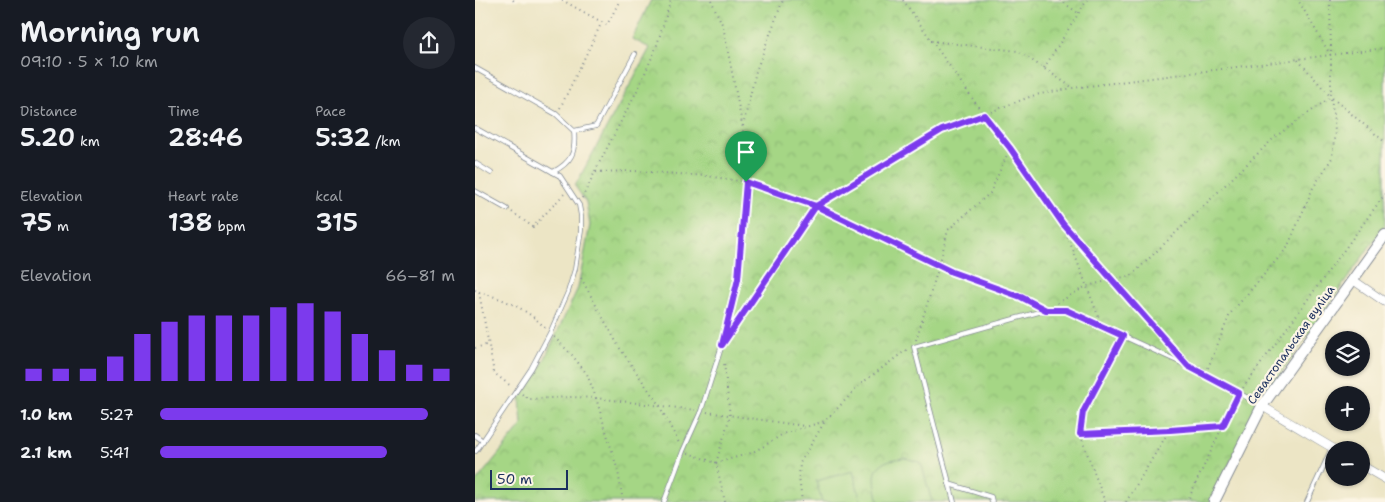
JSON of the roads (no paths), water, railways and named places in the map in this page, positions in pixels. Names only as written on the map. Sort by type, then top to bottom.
[{"type":"street","name":"Севастопальская вуліца","points":[[1214,502],[1261,406],[1385,235]]},
{"type":"street","points":[[1353,280],[1385,302]]},
{"type":"street","points":[[1261,406],[1325,444]]},
{"type":"street","points":[[1370,470],[1385,479]]},
{"type":"lane","points":[[574,131],[597,126],[635,54]]},
{"type":"lane","points":[[475,68],[556,114],[574,131],[575,144],[573,154],[564,166],[553,172]]},
{"type":"lane","points":[[475,129],[560,176],[579,205],[581,216],[581,231],[575,269],[568,292],[531,369],[476,451]]},
{"type":"lane","points":[[475,163],[491,173]]},
{"type":"lane","points":[[475,191],[507,209]]},
{"type":"lane","points":[[954,502],[914,347],[1046,310],[1066,310],[1188,366],[1261,406]]},
{"type":"lane","points":[[664,502],[683,451],[701,411],[722,345]]},
{"type":"lane","points":[[475,435],[483,441]]},
{"type":"lane","points":[[1307,502],[1325,467]]},
{"type":"lane","points":[[949,484],[991,497],[992,502]]}]
